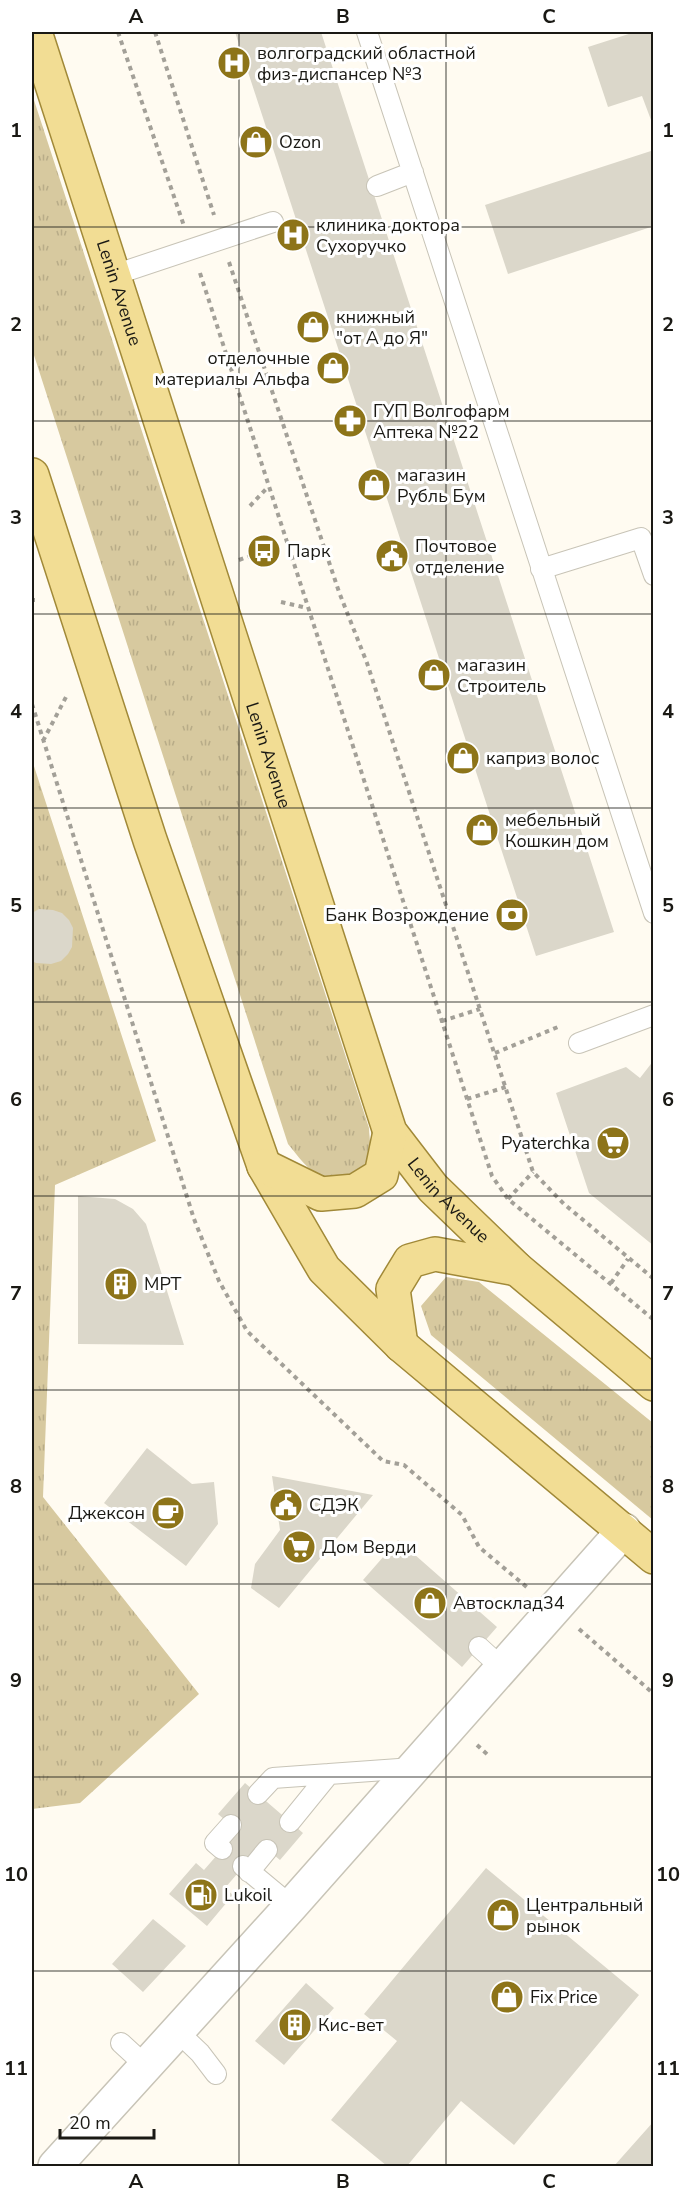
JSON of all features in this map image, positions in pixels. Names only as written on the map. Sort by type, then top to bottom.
[{"type":"main road","name":"Lenin Avenue","points":[[35,32],[39,58],[114,275],[390,1132],[433,1188],[517,1269],[654,1384]]},
{"type":"main road","points":[[32,474],[150,840],[264,1166],[324,1269],[401,1345],[654,1557]]},
{"type":"main road","points":[[264,1166],[321,1194],[355,1191],[381,1174],[390,1132]]},
{"type":"main road","points":[[401,1345],[393,1290],[410,1261],[435,1254],[517,1269]]},
{"type":"street","points":[[55,2166],[413,1768],[490,1657],[554,1609],[624,1530]]},
{"type":"lane","points":[[367,32],[654,913]]},
{"type":"lane","points":[[376,186],[413,172]]},
{"type":"lane","points":[[114,275],[273,222]]},
{"type":"lane","points":[[541,569],[641,538],[654,575]]},
{"type":"lane","points":[[579,1043],[654,1015]]},
{"type":"lane","points":[[258,1794],[273,1778],[413,1768]]},
{"type":"lane","points":[[290,1822],[328,1774]]},
{"type":"lane","points":[[222,1849],[215,1843],[231,1825]]},
{"type":"lane","points":[[267,1850],[246,1869],[291,1906]]},
{"type":"lane","points":[[177,2031],[200,2053],[216,2074]]},
{"type":"lane","points":[[121,2043],[146,2066]]},
{"type":"path","points":[[118,32],[192,249],[492,1176],[508,1199],[654,1320]]},
{"type":"path","points":[[155,32],[339,592],[367,663],[533,1172],[564,1204],[654,1279]]},
{"type":"path","points":[[250,506],[268,487]]},
{"type":"path","points":[[281,602],[308,608]]},
{"type":"path","points":[[43,741],[66,697]]},
{"type":"path","points":[[32,704],[194,1220],[219,1281],[247,1331],[383,1461],[404,1465],[462,1515],[479,1546],[654,1694]]},
{"type":"path","points":[[442,1021],[480,1009]]},
{"type":"path","points":[[467,1099],[506,1087]]},
{"type":"path","points":[[508,1199],[533,1172]]},
{"type":"path","points":[[611,1283],[628,1259]]},
{"type":"path","points":[[474,1742],[489,1756]]},
{"type":"green space","points":[[32,94],[369,1128],[369,1156],[362,1168],[350,1176],[329,1179],[317,1175],[288,1144],[32,349]]},
{"type":"green space","points":[[32,760],[156,1141],[55,1185],[43,1497],[199,1694],[80,1803],[32,1809]]},
{"type":"green space","points":[[446,1277],[479,1282],[653,1423],[653,1520],[431,1335],[421,1306]]},
{"type":"building","points":[[235,32],[321,32],[614,932],[536,956]]},
{"type":"building","points":[[635,32],[654,32],[654,128],[642,96],[608,107],[588,47]]},
{"type":"building","points":[[654,150],[654,226],[508,274],[485,205]]},
{"type":"building","points":[[39,909],[62,913],[73,928],[72,947],[61,961],[51,964],[32,961],[32,913]]},
{"type":"building","name":"Pyaterchka","points":[[654,1060],[654,1246],[589,1193],[556,1093],[626,1067],[640,1078]]},
{"type":"building","name":"МРТ","points":[[78,1196],[115,1199],[133,1209],[146,1224],[184,1345],[78,1344]]},
{"type":"building","name":"Джексон","points":[[147,1448],[192,1484],[214,1482],[218,1524],[186,1566],[104,1503]]},
{"type":"building","name":"Дом Верди","points":[[272,1476],[373,1495],[279,1608],[251,1588],[255,1564],[280,1530]]},
{"type":"building","name":"Автосклад34","points":[[398,1540],[497,1627],[462,1667],[363,1580]]},
{"type":"building","points":[[245,1783],[303,1833],[280,1860],[262,1845],[225,1888],[233,1895],[207,1926],[169,1894],[196,1863],[204,1870],[238,1831],[218,1814]]},
{"type":"building","points":[[486,1868],[639,1995],[514,2145],[461,2101],[407,2166],[387,2166],[331,2120],[397,2041],[364,2014]]},
{"type":"building","points":[[153,1919],[186,1946],[143,1992],[112,1964]]},
{"type":"building","name":"Кис-вет","points":[[306,1983],[334,2008],[284,2065],[255,2041]]},
{"type":"building","points":[[654,2121],[654,2166],[614,2166]]},
{"type":"place","name":"волгоградский областной физ-диспансер №3","points":[[234,63]]},
{"type":"place","name":"Ozon","points":[[256,142]]},
{"type":"place","name":"клиника доктора Сухоручко","points":[[293,235]]},
{"type":"place","name":"книжный \"от А до Я\"","points":[[313,327]]},
{"type":"place","name":"отделочные материалы Альфа","points":[[333,368]]},
{"type":"place","name":"ГУП Волгофарм Аптека №22","points":[[350,421]]},
{"type":"place","name":"магазин Рубль Бум","points":[[374,485]]},
{"type":"place","name":"Парк","points":[[264,551]]},
{"type":"place","name":"Почтовое отделение","points":[[392,556]]},
{"type":"place","name":"магазин Строитель","points":[[434,675]]},
{"type":"place","name":"каприз волос","points":[[463,758]]},
{"type":"place","name":"мебельный Кошкин дом","points":[[482,830]]},
{"type":"place","name":"Банк Возрождение","points":[[512,915]]},
{"type":"place","name":"Pyaterchka","points":[[613,1143]]},
{"type":"place","name":"МРТ","points":[[121,1284]]},
{"type":"place","name":"СДЭК","points":[[286,1505]]},
{"type":"place","name":"Джексон","points":[[168,1513]]},
{"type":"place","name":"Дом Верди","points":[[299,1547]]},
{"type":"place","name":"Автосклад34","points":[[430,1603]]},
{"type":"place","name":"Lukoil","points":[[201,1895]]},
{"type":"place","name":"Центральный рынок","points":[[503,1915]]},
{"type":"place","name":"Fix Price","points":[[507,1997]]},
{"type":"place","name":"Кис-вет","points":[[295,2025]]}]
